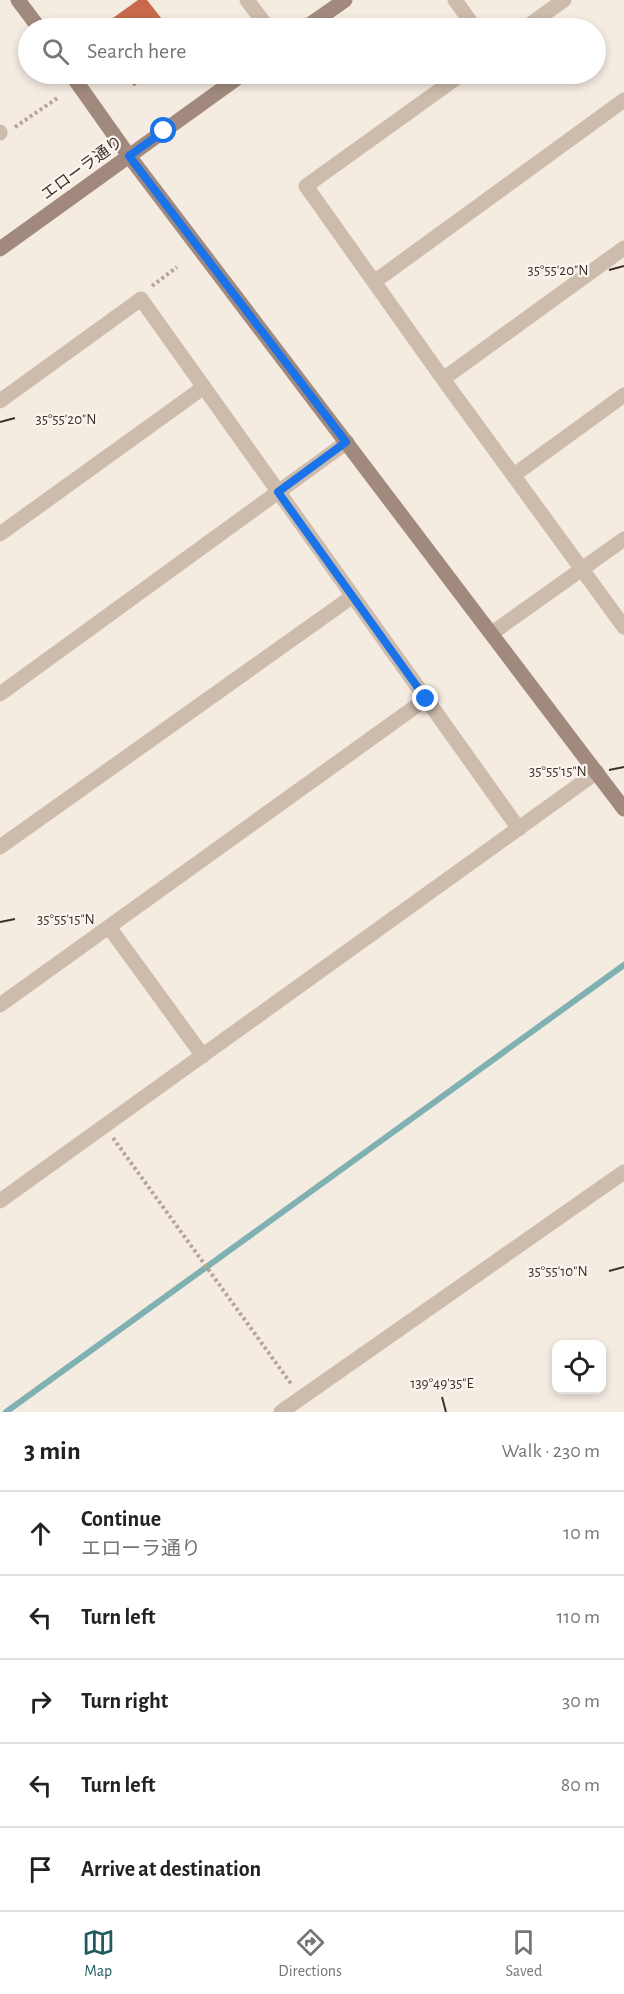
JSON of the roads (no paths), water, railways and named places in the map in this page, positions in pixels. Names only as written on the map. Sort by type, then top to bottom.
[{"type":"street","points":[[18,0],[32,18]]},
{"type":"street","points":[[247,0],[260,18]]},
{"type":"street","points":[[319,18],[345,0]]},
{"type":"street","points":[[455,0],[468,18]]},
{"type":"street","points":[[539,18],[564,0]]},
{"type":"street","points":[[78,84],[129,156],[624,809]]},
{"type":"street","name":"エローラ通り","points":[[0,249],[229,84]]},
{"type":"street","points":[[448,84],[306,186],[624,627]]},
{"type":"street","points":[[374,282],[624,100]]},
{"type":"street","points":[[443,379],[624,248]]},
{"type":"street","points":[[0,401],[141,299],[519,829]]},
{"type":"street","points":[[0,534],[204,387]]},
{"type":"street","points":[[514,475],[624,395]]},
{"type":"street","points":[[0,694],[346,442]]},
{"type":"street","points":[[492,633],[624,539]]},
{"type":"street","points":[[2,843],[353,596]]},
{"type":"street","points":[[0,1005],[426,699]]},
{"type":"street","points":[[0,1202],[597,772]]},
{"type":"street","points":[[109,927],[202,1056]]},
{"type":"street","points":[[281,1412],[624,1172]]},
{"type":"waterway","points":[[6,1412],[624,965]]}]
